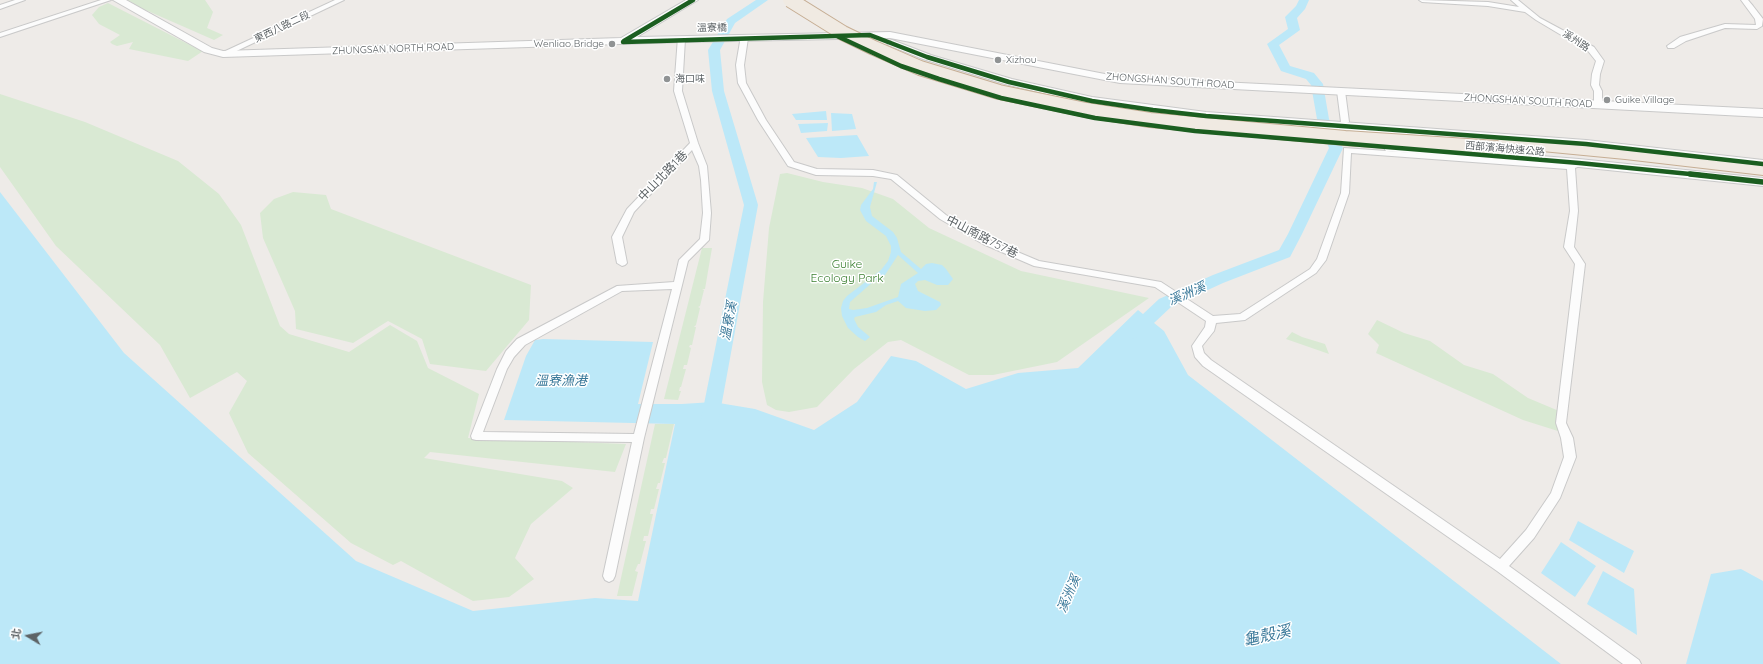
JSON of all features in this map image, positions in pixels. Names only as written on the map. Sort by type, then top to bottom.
[{"type":"highway","name":"西部濱海快速公路","points":[[790,0],[843,33],[920,68],[999,92],[1086,110],[1150,120],[1338,137],[1625,154],[1763,170]]},
{"type":"highway","name":"西部濱海快速公路","points":[[801,0],[851,31],[922,61],[1005,87],[1075,102],[1151,115],[1496,146],[1763,176]]},
{"type":"highway","points":[[1496,146],[1566,142]]},
{"type":"highway","points":[[1496,146],[1575,165]]},
{"type":"street","points":[[0,7],[22,0]]},
{"type":"street","points":[[0,35],[108,0]]},
{"type":"street","name":"ZHUNGSAN NORTH ROAD","points":[[118,0],[208,50],[223,54],[681,39]]},
{"type":"street","name":"東西八路二段","points":[[223,54],[341,0]]},
{"type":"street","points":[[623,42],[693,0]]},
{"type":"street","points":[[1426,0],[1488,4],[1525,10]]},
{"type":"street","name":"溪州路","points":[[1514,0],[1525,10],[1585,46],[1598,58],[1600,62],[1596,74],[1598,104]]},
{"type":"street","points":[[1671,46],[1683,39],[1725,26],[1757,27],[1760,25],[1759,20],[1751,7],[1744,0]]},
{"type":"street","points":[[835,35],[901,66],[939,80],[1001,98],[1047,109],[1150,126],[1763,182]]},
{"type":"street","points":[[870,35],[927,57],[1009,82],[1092,101],[1206,116],[1308,124],[1344,124],[1566,142],[1763,164]]},
{"type":"street","name":"ZHONGSHAN SOUTH ROAD","points":[[744,38],[890,35],[1120,80],[1763,113]]},
{"type":"street","name":"溫寮橋","points":[[681,39],[744,38]]},
{"type":"street","name":"中山南路757巷","points":[[744,38],[740,65],[742,83],[762,120],[791,164],[816,172],[873,173],[894,177],[943,217],[986,242],[1037,264],[1158,284],[1194,307],[1211,320]]},
{"type":"street","name":"中山北路1巷","points":[[622,263],[617,237],[630,210],[694,143],[678,91],[681,39]]},
{"type":"street","points":[[1341,91],[1344,124]]},
{"type":"street","points":[[609,576],[638,438],[684,260],[704,240],[707,213],[706,180],[703,166],[694,143]]},
{"type":"street","points":[[1575,165],[1348,150],[1345,193],[1321,260],[1313,271],[1242,317],[1211,320],[1210,328],[1197,346],[1199,354],[1207,363],[1501,568],[1634,664]]},
{"type":"street","points":[[1501,568],[1530,534],[1556,494],[1570,457],[1567,438],[1561,423],[1580,264],[1569,247],[1574,211],[1575,165]]},
{"type":"street","points":[[638,438],[476,436],[502,369],[510,354],[521,342],[620,288],[677,285]]},
{"type":"green space","points":[[128,0],[205,0],[213,12],[207,28],[223,35],[214,40],[141,8]]},
{"type":"green space","points":[[108,3],[203,51],[188,61],[129,49],[133,42],[117,46],[112,44],[110,42],[120,35],[99,24],[92,15],[99,7]]},
{"type":"green space","points":[[0,94],[85,122],[178,161],[219,194],[241,225],[280,326],[289,334],[349,352],[390,325],[417,341],[428,368],[479,394],[468,438],[626,444],[615,472],[430,452],[424,458],[562,481],[573,488],[531,524],[515,558],[534,579],[509,597],[473,601],[401,561],[393,565],[351,543],[248,453],[229,413],[247,381],[237,372],[190,398],[160,345],[56,246],[0,167]]},
{"type":"green space","name":"Guike Ecology Park","points":[[787,173],[823,182],[862,188],[893,199],[929,228],[1021,271],[1149,298],[1057,362],[993,375],[969,375],[901,340],[888,342],[854,369],[817,407],[789,412],[776,410],[767,405],[762,382],[763,302],[769,228],[780,174]]},
{"type":"green space","points":[[293,192],[326,195],[331,209],[531,285],[529,320],[486,371],[430,364],[422,339],[388,321],[353,343],[296,329],[295,311],[263,238],[260,213],[274,199]]},
{"type":"green space","points":[[702,248],[712,248],[705,289],[702,289],[704,290],[700,306],[698,307],[700,308],[696,325],[694,327],[696,327],[692,345],[689,347],[691,348],[687,365],[684,365],[683,369],[686,369],[679,391],[681,391],[678,400],[664,399]]},
{"type":"green space","points":[[1377,320],[1404,333],[1430,341],[1464,365],[1493,374],[1528,398],[1559,411],[1561,432],[1523,420],[1376,353],[1379,345],[1368,334]]},
{"type":"green space","points":[[1292,332],[1302,337],[1325,344],[1329,354],[1286,339]]},
{"type":"green space","points":[[655,424],[674,424],[666,458],[664,458],[662,463],[665,463],[660,483],[658,483],[656,489],[659,489],[654,509],[651,509],[650,514],[653,514],[648,536],[644,536],[643,541],[646,541],[640,564],[638,564],[635,571],[638,572],[632,596],[617,596]]},
{"type":"water","points":[[826,111],[827,120],[796,120],[792,114]]},
{"type":"water","points":[[831,113],[852,114],[856,129],[832,131]]},
{"type":"water","points":[[828,123],[827,131],[801,133],[798,124]]},
{"type":"water","points":[[857,135],[869,156],[841,158],[818,157],[806,138]]},
{"type":"water","points":[[874,182],[877,182],[870,207],[872,216],[893,232],[897,238],[901,252],[921,269],[926,264],[932,263],[942,265],[953,279],[948,285],[937,285],[925,280],[918,281],[915,284],[918,291],[940,302],[941,305],[936,310],[925,311],[906,308],[898,301],[886,305],[876,312],[855,317],[854,319],[858,327],[870,337],[865,341],[848,328],[842,316],[841,308],[843,301],[847,296],[881,270],[888,261],[891,252],[891,246],[886,236],[866,221],[860,210],[861,205],[873,189]],"holes":[[[898,255],[918,273],[901,284],[898,297],[867,308],[853,310],[849,309],[850,302],[874,281],[885,275]]]},
{"type":"water","points":[[0,192],[124,353],[356,561],[473,611],[595,598],[638,601],[675,424],[504,420],[526,356],[535,340],[653,342],[638,404],[713,402],[755,409],[814,430],[857,402],[891,356],[916,361],[966,389],[1018,373],[1078,368],[1138,310],[1164,331],[1188,375],[1561,664],[0,664]]},
{"type":"water","points":[[1578,521],[1634,551],[1624,573],[1569,540]]},
{"type":"water","points":[[1561,542],[1596,566],[1575,597],[1541,573]]},
{"type":"water","points":[[1741,569],[1763,581],[1763,664],[1686,664],[1711,574]]},
{"type":"water","points":[[1603,571],[1634,589],[1637,635],[1587,604]]},
{"type":"waterway","name":"溫寮溪","points":[[709,424],[751,205],[718,91],[714,50],[731,21],[763,0]]},
{"type":"waterway","name":"溪洲溪","points":[[1133,333],[1165,303],[1218,279],[1285,253],[1295,234],[1336,148],[1323,119],[1317,84],[1310,76],[1285,68],[1273,44],[1294,30],[1291,17],[1301,7],[1304,0]]},
{"type":"cycle path","points":[[624,41],[693,0]]},
{"type":"cycle path","points":[[623,42],[870,35],[927,57],[1009,82],[1092,101],[1153,110],[1206,116],[1586,144],[1763,164]]},
{"type":"cycle path","points":[[837,36],[901,66],[939,79],[1001,98],[1095,118],[1195,131],[1579,163],[1763,182]]},
{"type":"place","name":"Wenliao Bridge","points":[[612,44]]},
{"type":"place","name":"Xizhou","points":[[998,60]]},
{"type":"place","name":"海口味","points":[[667,79]]},
{"type":"place","name":"Guike Village","points":[[1607,100]]},
{"type":"water label","name":"溫寮漁港","points":[[561,381]]},
{"type":"water label","name":"龜殼溪","points":[[1267,636]]}]
